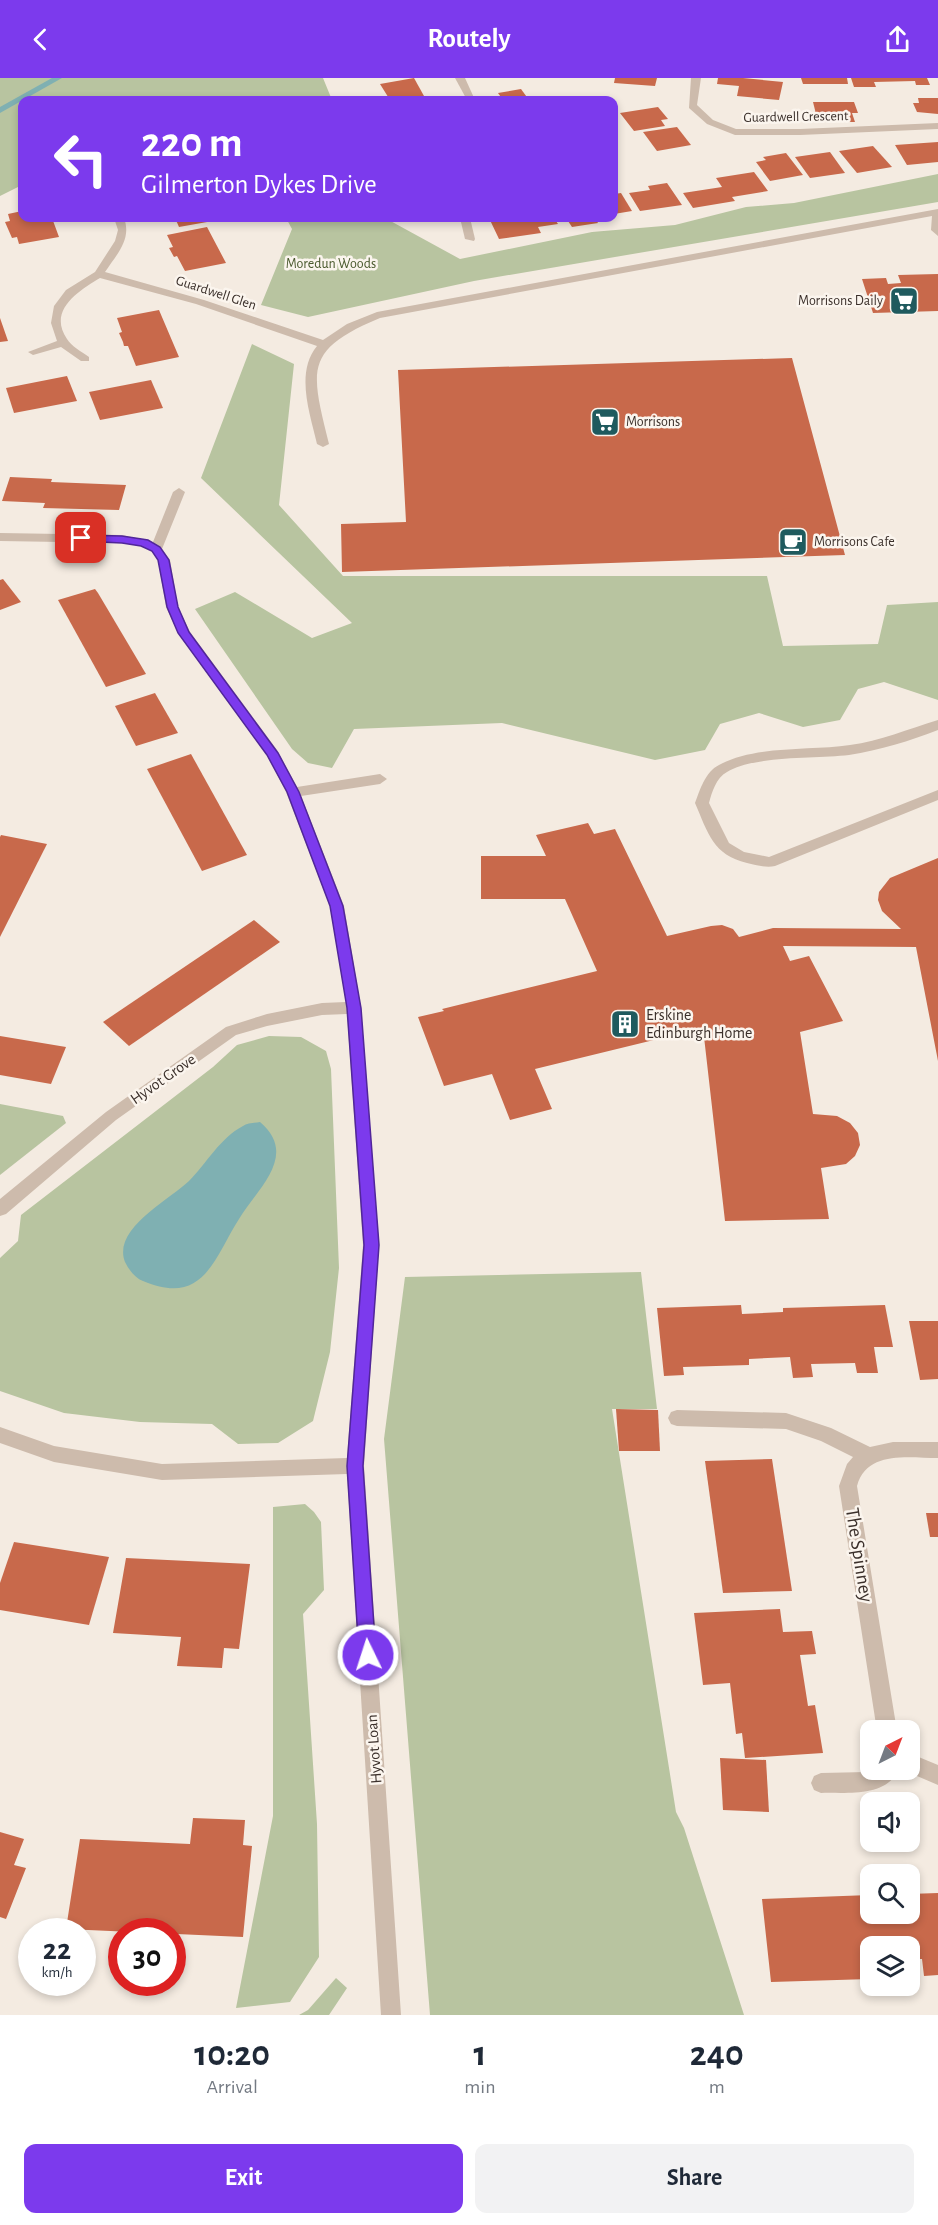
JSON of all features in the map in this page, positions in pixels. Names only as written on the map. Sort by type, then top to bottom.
[{"type":"street","points":[[460,78],[469,96]]},
{"type":"street","name":"Guardwell Crescent","points":[[696,78],[692,106],[710,122],[735,132],[800,132],[938,126]]},
{"type":"street","points":[[323,444],[312,396],[311,363],[323,344],[356,323],[377,315],[938,212],[936,230],[938,233]]},
{"type":"street","points":[[85,359],[63,343],[58,333],[56,323],[59,306],[70,292],[99,274],[120,241],[123,230],[120,222]]},
{"type":"street","points":[[467,222],[470,239]]},
{"type":"street","name":"Guardwell Glen","points":[[99,274],[200,302],[323,344]]},
{"type":"street","points":[[33,352],[63,343]]},
{"type":"street","points":[[0,537],[122,539],[144,543],[160,554],[179,492]]},
{"type":"street","name":"Hyvot Loan","points":[[160,554],[172,607],[184,633],[272,753],[293,792],[337,906],[354,1008],[371,1245],[355,1466],[391,2015]]},
{"type":"street","points":[[938,725],[913,735],[851,749],[743,761],[721,769],[709,783],[702,803],[722,848],[742,859],[770,862],[938,795]]},
{"type":"street","points":[[293,792],[380,780]]},
{"type":"street","name":"Hyvot Grove","points":[[0,1209],[111,1116],[231,1031],[267,1020],[322,1009],[354,1008]]},
{"type":"street","points":[[677,1418],[786,1421],[825,1434],[867,1455],[892,1450],[938,1450]]},
{"type":"street","points":[[0,1436],[54,1454],[162,1472],[355,1466]]},
{"type":"street","name":"The Spinney","points":[[867,1455],[854,1467],[848,1486],[885,1720]]},
{"type":"street","points":[[920,1768],[938,1775]]},
{"type":"street","points":[[821,1783],[870,1782],[873,1780]]},
{"type":"green space","points":[[0,78],[323,78],[330,96],[18,96],[18,187],[0,196]]},
{"type":"green space","name":"Moredun Woods","points":[[938,174],[938,202],[474,281],[308,317],[261,305],[292,229],[288,222],[392,222],[460,259],[592,232],[675,225],[746,207],[794,203]]},
{"type":"green space","points":[[252,344],[294,364],[279,505],[343,576],[767,576],[783,646],[878,644],[887,605],[938,602],[938,700],[884,682],[858,689],[840,720],[803,727],[759,713],[720,724],[705,750],[655,760],[502,723],[354,729],[332,768],[308,763],[292,749],[195,609],[235,592],[312,638],[352,623],[201,478]]},
{"type":"green space","points":[[269,1036],[301,1037],[326,1051],[331,1069],[339,1268],[330,1352],[313,1421],[278,1443],[238,1444],[212,1424],[140,1422],[64,1413],[0,1391],[0,1258],[18,1241],[21,1215],[213,1067],[237,1045]]},
{"type":"green space","points":[[0,1104],[63,1116],[66,1123],[0,1175]]},
{"type":"green space","points":[[641,1272],[657,1409],[612,1409],[676,1812],[684,1828],[744,2015],[430,2015],[384,1439],[405,1277]]},
{"type":"green space","points":[[305,1504],[321,1522],[324,1590],[303,1614],[317,1824],[319,1957],[290,2002],[236,2008],[273,1816],[273,1507]]},
{"type":"green space","points":[[336,1978],[347,1988],[329,2015],[299,2015],[308,2010]]},
{"type":"water","points":[[260,1122],[271,1134],[276,1147],[276,1159],[264,1183],[239,1219],[214,1263],[194,1283],[180,1288],[164,1287],[137,1278],[125,1262],[123,1250],[134,1227],[189,1181],[227,1137],[245,1125]]},
{"type":"building","points":[[414,78],[424,96],[388,96],[380,84]]},
{"type":"building","points":[[615,78],[657,78],[655,86],[614,83]]},
{"type":"building","points":[[718,78],[783,82],[779,100],[737,96],[739,86],[717,84]]},
{"type":"building","points":[[801,78],[847,78],[848,84],[803,84]]},
{"type":"building","points":[[851,78],[927,78],[930,85],[916,85],[915,81],[874,82],[876,87],[854,87]]},
{"type":"building","points":[[521,89],[526,96],[500,96],[498,93]]},
{"type":"building","points":[[918,98],[938,98],[938,114],[917,112],[913,103],[919,103]]},
{"type":"building","points":[[813,102],[854,102],[858,113],[852,113],[855,122],[818,122]]},
{"type":"building","points":[[658,107],[668,119],[661,120],[665,126],[634,131],[620,113]]},
{"type":"building","points":[[677,127],[691,145],[657,151],[643,132]]},
{"type":"building","points":[[938,142],[938,162],[907,165],[895,145]]},
{"type":"building","points":[[873,146],[892,167],[857,173],[839,151]]},
{"type":"building","points":[[830,152],[845,173],[810,178],[795,157]]},
{"type":"building","points":[[786,153],[803,175],[770,181],[756,162],[766,160],[763,157]]},
{"type":"building","points":[[754,172],[768,191],[732,197],[735,201],[693,208],[683,193],[722,187],[716,178]]},
{"type":"building","points":[[667,183],[682,205],[640,211],[629,193],[650,190],[648,186]]},
{"type":"building","points":[[618,193],[621,193],[632,211],[618,213]]},
{"type":"building","points":[[18,212],[18,222],[53,222],[59,237],[19,244],[17,237],[12,238],[5,222],[10,221],[8,214]]},
{"type":"building","points":[[177,222],[207,222],[179,227]]},
{"type":"building","points":[[491,222],[557,222],[558,224],[538,227],[541,233],[499,239]]},
{"type":"building","points":[[569,222],[598,223],[572,227]]},
{"type":"building","points":[[207,227],[226,263],[185,271],[177,256],[174,257],[169,248],[173,247],[167,235]]},
{"type":"building","name":"Morrisons Daily","points":[[938,274],[938,311],[873,313],[862,279],[886,278],[888,284],[901,283],[898,275]]},
{"type":"building","points":[[159,310],[179,357],[136,366],[128,346],[124,346],[117,318]]},
{"type":"building","points":[[0,318],[8,341],[0,342]]},
{"type":"building","name":"Morrisons","points":[[792,358],[845,555],[342,572],[341,524],[406,522],[398,370]]},
{"type":"building","points":[[67,376],[77,401],[14,413],[6,388]]},
{"type":"building","points":[[151,380],[163,408],[100,420],[89,392]]},
{"type":"building","points":[[10,477],[52,479],[51,482],[126,485],[119,510],[43,508],[45,503],[2,501]]},
{"type":"building","points":[[3,579],[21,602],[0,610],[0,580]]},
{"type":"building","points":[[95,589],[146,674],[106,687],[58,600]]},
{"type":"building","points":[[155,693],[178,733],[136,746],[115,706]]},
{"type":"building","points":[[191,754],[247,855],[202,871],[147,769]]},
{"type":"building","name":"Erskine Edinburgh Home","points":[[588,823],[594,834],[615,829],[667,936],[722,925],[733,929],[739,937],[773,928],[901,929],[882,911],[878,900],[879,892],[890,878],[938,858],[938,1061],[916,947],[783,946],[790,961],[809,956],[843,1021],[800,1032],[813,1114],[837,1116],[850,1123],[858,1133],[860,1145],[855,1156],[846,1164],[821,1168],[829,1219],[725,1221],[703,1028],[535,1069],[552,1109],[510,1120],[492,1074],[444,1086],[418,1017],[597,971],[565,899],[481,899],[481,856],[546,856],[536,835]]},
{"type":"building","points":[[1,835],[47,844],[0,937],[0,837]]},
{"type":"building","points":[[254,920],[280,942],[129,1046],[103,1022]]},
{"type":"building","points":[[0,1036],[66,1047],[51,1084],[0,1075]]},
{"type":"building","points":[[741,1305],[742,1314],[783,1312],[783,1308],[885,1305],[893,1347],[874,1347],[878,1373],[857,1373],[855,1363],[811,1364],[813,1377],[793,1378],[790,1357],[749,1359],[749,1365],[683,1367],[684,1375],[664,1376],[657,1308]]},
{"type":"building","points":[[909,1321],[938,1321],[938,1379],[920,1380]]},
{"type":"building","points":[[616,1409],[658,1410],[660,1451],[619,1451]]},
{"type":"building","points":[[772,1459],[792,1591],[723,1593],[705,1461]]},
{"type":"building","points":[[926,1513],[938,1513],[938,1537],[930,1537]]},
{"type":"building","points":[[14,1542],[109,1557],[89,1625],[0,1610],[0,1583]]},
{"type":"building","points":[[126,1558],[250,1564],[239,1649],[224,1648],[222,1668],[177,1666],[181,1637],[113,1633]]},
{"type":"building","points":[[780,1609],[783,1632],[812,1631],[816,1654],[800,1655],[808,1706],[815,1705],[823,1753],[745,1758],[742,1733],[736,1734],[730,1683],[703,1685],[694,1613]]},
{"type":"building","points":[[720,1758],[766,1760],[769,1812],[723,1810]]},
{"type":"building","points":[[193,1818],[245,1820],[243,1845],[252,1846],[243,1937],[186,1934],[186,1918],[108,1918],[108,1931],[96,1930],[96,1918],[68,1918],[80,1839],[190,1844]]},
{"type":"building","points":[[0,1832],[24,1839],[14,1865],[26,1868],[6,1919],[0,1917]]},
{"type":"building","points":[[938,1893],[938,1975],[924,1976],[922,1959],[920,1959],[920,1936],[860,1936],[860,1979],[771,1982],[762,1899],[860,1895],[860,1924],[920,1924],[920,1894]]},
{"type":"waterway","points":[[25,96],[58,78]]},
{"type":"waterway","points":[[0,110],[18,100]]},
{"type":"place","name":"Morrisons Daily","points":[[904,301]]},
{"type":"place","name":"Morrisons","points":[[605,422]]},
{"type":"place","name":"Morrisons Cafe","points":[[793,542]]},
{"type":"place","name":"Erskine Edinburgh Home","points":[[625,1024]]},
{"type":"route","points":[[81,538],[122,539],[144,543],[156,549],[164,560],[172,607],[184,633],[272,753],[293,792],[337,906],[354,1008],[371,1245],[355,1466],[368,1655]]}]
